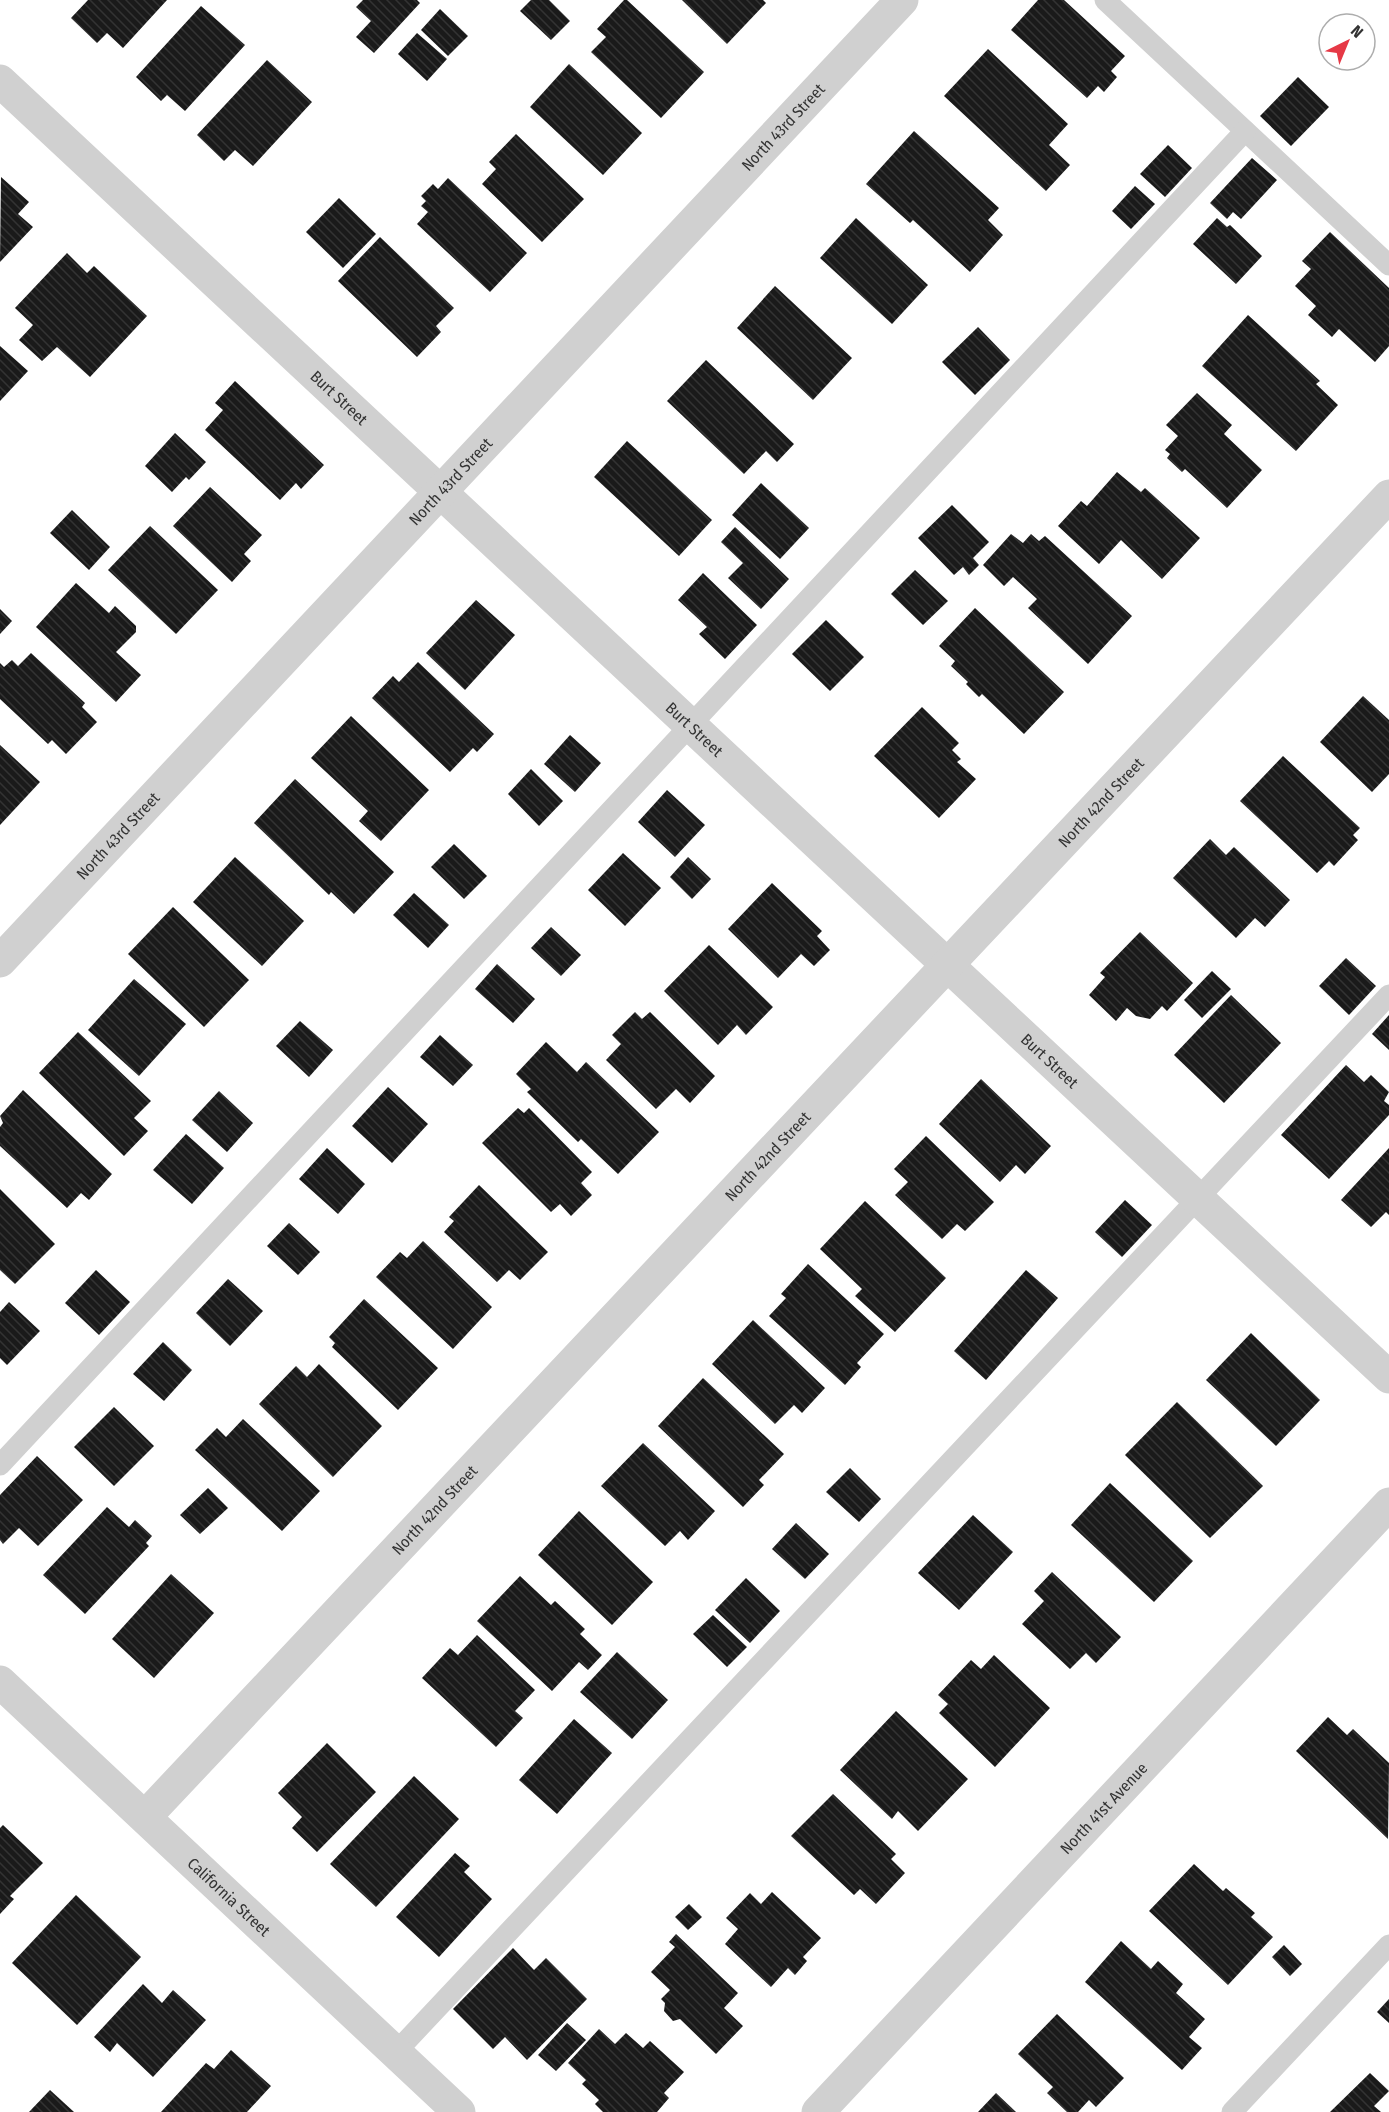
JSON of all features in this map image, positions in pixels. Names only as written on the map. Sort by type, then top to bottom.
[{"type":"street","name":"North 43rd Street","points":[[0,961],[902,0]]},
{"type":"street","name":"Burt Street","points":[[0,81],[1389,1377]]},
{"type":"street","name":"North 42nd Street","points":[[145,1817],[946,963],[1389,496]]},
{"type":"street","name":"North 41st Avenue","points":[[818,2112],[1389,1504]]},
{"type":"street","name":"California Street","points":[[0,1682],[459,2112]]},
{"type":"lane","points":[[1105,0],[1389,265]]},
{"type":"lane","points":[[0,1466],[1245,130]]},
{"type":"lane","points":[[395,2053],[1389,995]]},
{"type":"lane","points":[[1232,2112],[1389,1945]]},
{"type":"building","points":[[88,0],[167,0],[123,48],[107,33],[97,43],[71,18]]},
{"type":"building","points":[[363,0],[417,0],[420,3],[374,53],[356,37],[371,21],[356,7]]},
{"type":"building","points":[[531,0],[549,0],[570,21],[551,40],[520,11]]},
{"type":"building","points":[[624,0],[627,0],[704,72],[661,118],[591,52],[606,37],[597,29]]},
{"type":"building","points":[[682,0],[763,0],[766,3],[727,44]]},
{"type":"building","points":[[1038,0],[1064,0],[1125,56],[1111,71],[1117,77],[1104,92],[1098,86],[1087,98],[1011,30]]},
{"type":"building","points":[[201,6],[245,45],[185,111],[167,95],[161,101],[136,77]]},
{"type":"building","points":[[440,9],[468,36],[448,56],[421,30]]},
{"type":"building","points":[[417,33],[447,59],[427,81],[398,54]]},
{"type":"building","points":[[988,49],[1068,124],[1049,145],[1070,165],[1046,191],[944,96]]},
{"type":"building","points":[[267,60],[312,102],[253,166],[235,150],[224,161],[197,135]]},
{"type":"building","points":[[569,64],[642,133],[603,175],[530,107]]},
{"type":"building","points":[[1298,77],[1329,107],[1291,146],[1260,116]]},
{"type":"building","points":[[914,131],[999,208],[988,220],[1003,235],[970,272],[913,220],[910,223],[866,184]]},
{"type":"building","points":[[516,134],[584,199],[542,242],[482,184],[496,169],[489,162]]},
{"type":"building","points":[[1168,145],[1192,168],[1165,197],[1140,174]]},
{"type":"building","points":[[1252,158],[1277,180],[1241,219],[1233,212],[1227,219],[1210,203]]},
{"type":"building","points":[[1,177],[29,202],[18,214],[33,227],[0,262]]},
{"type":"building","points":[[448,178],[527,253],[490,292],[417,224],[428,212],[421,206],[426,201],[421,196],[433,184],[438,189]]},
{"type":"building","points":[[1135,186],[1155,204],[1131,229],[1112,211]]},
{"type":"building","points":[[339,198],[376,234],[343,268],[306,232]]},
{"type":"building","points":[[856,218],[928,285],[892,324],[820,258]]},
{"type":"building","points":[[1217,218],[1227,227],[1230,225],[1262,256],[1236,284],[1193,244]]},
{"type":"building","points":[[1330,232],[1389,288],[1389,346],[1375,362],[1339,329],[1332,337],[1308,315],[1316,306],[1295,286],[1311,269],[1302,261]]},
{"type":"building","points":[[380,237],[454,308],[436,326],[441,332],[417,357],[338,281]]},
{"type":"building","points":[[67,253],[87,273],[94,266],[147,316],[90,377],[57,347],[42,361],[19,340],[33,325],[15,308]]},
{"type":"building","points":[[775,286],[852,358],[813,400],[737,328]]},
{"type":"building","points":[[1248,315],[1320,381],[1316,384],[1338,405],[1296,451],[1202,366]]},
{"type":"building","points":[[978,327],[1010,360],[975,395],[942,362]]},
{"type":"building","points":[[0,346],[28,371],[0,401]]},
{"type":"building","points":[[706,360],[794,444],[777,462],[766,451],[744,474],[667,401]]},
{"type":"building","points":[[235,381],[324,465],[301,489],[296,483],[280,500],[205,430],[223,410],[215,403]]},
{"type":"building","points":[[1197,393],[1232,425],[1224,434],[1262,470],[1227,508],[1185,469],[1182,472],[1167,458],[1170,454],[1165,450],[1178,436],[1166,425]]},
{"type":"building","points":[[175,433],[206,462],[189,480],[186,477],[172,492],[145,466]]},
{"type":"building","points":[[627,441],[712,520],[679,556],[594,477]]},
{"type":"building","points":[[1117,472],[1141,492],[1145,488],[1200,538],[1162,579],[1121,540],[1099,564],[1058,526],[1081,501],[1087,506]]},
{"type":"building","points":[[761,483],[809,528],[780,559],[732,515]]},
{"type":"building","points":[[210,487],[262,535],[244,554],[251,561],[232,582],[173,526]]},
{"type":"building","points":[[952,505],[989,542],[973,558],[979,565],[969,575],[963,567],[954,575],[918,538]]},
{"type":"building","points":[[72,510],[110,547],[89,570],[50,533]]},
{"type":"building","points":[[150,526],[218,590],[176,634],[108,570]]},
{"type":"building","points":[[735,527],[789,579],[761,609],[728,578],[743,563],[721,542]]},
{"type":"building","points":[[1011,534],[1023,543],[1031,534],[1039,541],[1045,536],[1132,616],[1088,664],[1028,608],[1037,599],[1013,577],[1004,586],[983,565]]},
{"type":"building","points":[[915,570],[948,601],[923,625],[891,594]]},
{"type":"building","points":[[703,573],[757,625],[725,659],[699,634],[707,627],[678,600]]},
{"type":"building","points":[[76,583],[109,613],[115,606],[136,626],[136,632],[116,652],[141,675],[116,702],[36,627]]},
{"type":"building","points":[[476,600],[515,635],[465,690],[426,653]]},
{"type":"building","points":[[975,608],[1064,692],[1024,734],[982,694],[979,697],[966,684],[968,682],[951,666],[955,661],[939,646]]},
{"type":"building","points":[[0,609],[12,621],[0,634]]},
{"type":"building","points":[[826,620],[864,657],[830,691],[792,654]]},
{"type":"building","points":[[31,653],[85,703],[82,707],[97,722],[66,754],[52,740],[48,744],[0,699],[0,663],[4,667],[12,660],[18,666]]},
{"type":"building","points":[[418,662],[494,734],[477,752],[473,748],[450,772],[372,698],[393,676],[399,682]]},
{"type":"building","points":[[1363,696],[1389,720],[1389,774],[1372,792],[1320,742]]},
{"type":"building","points":[[922,707],[959,743],[952,750],[961,759],[957,762],[976,779],[939,818],[874,756]]},
{"type":"building","points":[[351,716],[429,790],[381,841],[359,821],[368,811],[311,758]]},
{"type":"building","points":[[570,735],[601,763],[575,792],[544,764]]},
{"type":"building","points":[[0,745],[40,782],[0,825]]},
{"type":"building","points":[[1283,756],[1360,828],[1353,835],[1358,840],[1334,866],[1329,861],[1317,873],[1240,801]]},
{"type":"building","points":[[531,769],[563,801],[539,826],[508,794]]},
{"type":"building","points":[[295,779],[394,872],[354,914],[331,892],[329,895],[254,823]]},
{"type":"building","points":[[667,790],[705,825],[675,857],[638,822]]},
{"type":"building","points":[[1210,839],[1226,855],[1234,847],[1290,900],[1265,927],[1255,918],[1236,938],[1173,878]]},
{"type":"building","points":[[454,844],[487,876],[464,899],[431,867]]},
{"type":"building","points":[[623,853],[661,888],[625,926],[588,890]]},
{"type":"building","points":[[235,857],[304,921],[262,966],[193,902]]},
{"type":"building","points":[[688,857],[711,879],[692,899],[670,877]]},
{"type":"building","points":[[772,883],[822,931],[817,936],[830,950],[814,966],[801,954],[778,978],[728,929]]},
{"type":"building","points":[[414,893],[449,925],[428,948],[393,915]]},
{"type":"building","points":[[173,907],[249,980],[204,1027],[128,954]]},
{"type":"building","points":[[551,927],[581,955],[561,976],[531,948]]},
{"type":"building","points":[[1140,932],[1193,983],[1167,1011],[1162,1006],[1150,1019],[1136,1016],[1127,1008],[1116,1021],[1089,995],[1105,977],[1100,973]]},
{"type":"building","points":[[709,945],[773,1007],[746,1035],[737,1025],[718,1045],[664,991]]},
{"type":"building","points":[[1346,958],[1376,986],[1349,1015],[1319,986]]},
{"type":"building","points":[[497,964],[535,999],[513,1023],[475,989]]},
{"type":"building","points":[[1212,971],[1231,989],[1202,1018],[1184,1000]]},
{"type":"building","points":[[134,979],[186,1024],[139,1076],[88,1030]]},
{"type":"building","points":[[1231,995],[1281,1043],[1224,1103],[1174,1055]]},
{"type":"building","points":[[635,1012],[642,1019],[650,1012],[715,1076],[690,1103],[676,1089],[656,1109],[606,1060],[621,1044],[612,1035]]},
{"type":"building","points":[[1389,1015],[1389,1050],[1372,1034]]},
{"type":"building","points":[[300,1021],[333,1050],[309,1077],[276,1046]]},
{"type":"building","points":[[78,1032],[151,1101],[134,1118],[148,1131],[124,1156],[39,1073]]},
{"type":"building","points":[[440,1035],[473,1065],[453,1086],[420,1057]]},
{"type":"building","points":[[546,1042],[577,1072],[586,1062],[659,1132],[618,1174],[581,1139],[578,1142],[527,1092],[531,1089],[516,1074]]},
{"type":"building","points":[[1346,1065],[1364,1082],[1371,1075],[1389,1092],[1384,1101],[1389,1105],[1389,1115],[1329,1179],[1281,1135]]},
{"type":"building","points":[[981,1079],[1051,1146],[1025,1174],[1016,1165],[1000,1182],[939,1124]]},
{"type":"building","points":[[388,1087],[428,1124],[392,1163],[352,1126]]},
{"type":"building","points":[[23,1090],[112,1174],[89,1200],[81,1193],[67,1208],[0,1146],[0,1127],[3,1123],[0,1116]]},
{"type":"building","points":[[219,1091],[253,1123],[227,1152],[192,1120]]},
{"type":"building","points":[[518,1108],[524,1113],[529,1108],[592,1172],[581,1183],[592,1195],[571,1216],[560,1204],[551,1212],[482,1143]]},
{"type":"building","points":[[186,1134],[224,1168],[192,1204],[153,1170]]},
{"type":"building","points":[[926,1136],[994,1202],[965,1231],[957,1224],[942,1239],[895,1195],[908,1182],[894,1169]]},
{"type":"building","points":[[327,1148],[365,1184],[338,1214],[299,1179]]},
{"type":"building","points":[[1389,1148],[1389,1215],[1386,1212],[1371,1227],[1341,1200]]},
{"type":"building","points":[[479,1185],[548,1252],[520,1280],[509,1270],[497,1282],[444,1232],[454,1221],[449,1217]]},
{"type":"building","points":[[0,1189],[55,1244],[15,1284],[0,1270]]},
{"type":"building","points":[[1125,1200],[1152,1225],[1122,1257],[1095,1232]]},
{"type":"building","points":[[865,1201],[946,1278],[895,1332],[855,1296],[862,1289],[820,1249]]},
{"type":"building","points":[[289,1223],[320,1252],[298,1275],[267,1246]]},
{"type":"building","points":[[423,1241],[492,1307],[453,1349],[376,1277],[400,1252],[407,1258]]},
{"type":"building","points":[[808,1264],[884,1334],[857,1363],[861,1367],[845,1385],[769,1316],[786,1298],[781,1294]]},
{"type":"building","points":[[96,1270],[130,1302],[99,1335],[65,1303]]},
{"type":"building","points":[[1026,1270],[1058,1298],[986,1380],[954,1351]]},
{"type":"building","points":[[228,1279],[263,1311],[230,1346],[196,1313]]},
{"type":"building","points":[[364,1299],[438,1368],[398,1410],[332,1347],[335,1343],[329,1337]]},
{"type":"building","points":[[9,1302],[40,1331],[7,1365],[0,1358],[0,1312]]},
{"type":"building","points":[[753,1320],[825,1388],[802,1413],[794,1405],[775,1424],[712,1364]]},
{"type":"building","points":[[1251,1333],[1320,1400],[1276,1446],[1206,1380]]},
{"type":"building","points":[[163,1342],[192,1370],[164,1401],[133,1374]]},
{"type":"building","points":[[319,1364],[382,1426],[333,1477],[259,1404],[296,1366],[307,1377]]},
{"type":"building","points":[[703,1378],[784,1454],[759,1480],[764,1485],[743,1507],[658,1426]]},
{"type":"building","points":[[1177,1402],[1263,1486],[1210,1538],[1125,1455]]},
{"type":"building","points":[[114,1407],[154,1446],[114,1486],[74,1447]]},
{"type":"building","points":[[243,1419],[320,1491],[282,1531],[195,1450],[217,1428],[226,1437]]},
{"type":"building","points":[[643,1443],[715,1511],[688,1540],[680,1531],[665,1546],[601,1486]]},
{"type":"building","points":[[37,1456],[83,1500],[38,1546],[19,1528],[3,1544],[0,1540],[0,1495]]},
{"type":"building","points":[[850,1468],[881,1499],[859,1522],[826,1492]]},
{"type":"building","points":[[1110,1483],[1193,1561],[1154,1602],[1071,1525]]},
{"type":"building","points":[[208,1488],[228,1508],[200,1534],[180,1515]]},
{"type":"building","points":[[107,1507],[129,1527],[135,1520],[152,1536],[146,1543],[149,1546],[85,1614],[43,1575]]},
{"type":"building","points":[[579,1511],[653,1582],[612,1625],[538,1555]]},
{"type":"building","points":[[973,1515],[1013,1552],[959,1610],[918,1573]]},
{"type":"building","points":[[796,1523],[829,1554],[805,1579],[772,1549]]},
{"type":"building","points":[[1052,1572],[1121,1637],[1096,1663],[1086,1653],[1070,1669],[1022,1624],[1044,1601],[1034,1591]]},
{"type":"building","points":[[171,1574],[214,1613],[154,1678],[112,1639]]},
{"type":"building","points":[[520,1576],[551,1605],[555,1601],[585,1629],[580,1634],[602,1655],[588,1670],[579,1662],[552,1691],[477,1621]]},
{"type":"building","points":[[746,1578],[780,1611],[750,1643],[715,1610]]},
{"type":"building","points":[[713,1615],[747,1647],[727,1667],[693,1634]]},
{"type":"building","points":[[477,1635],[535,1690],[515,1711],[523,1718],[496,1747],[422,1678],[450,1648],[458,1655]]},
{"type":"building","points":[[617,1652],[668,1700],[632,1739],[580,1692]]},
{"type":"building","points":[[994,1655],[1050,1708],[995,1767],[939,1713],[948,1704],[938,1695],[971,1660],[981,1669]]},
{"type":"building","points":[[896,1711],[968,1779],[918,1831],[898,1811],[892,1819],[840,1770]]},
{"type":"building","points":[[1328,1717],[1347,1735],[1353,1729],[1389,1763],[1388,1839],[1296,1751]]},
{"type":"building","points":[[574,1719],[612,1753],[557,1814],[519,1780]]},
{"type":"building","points":[[327,1743],[376,1792],[317,1852],[292,1828],[302,1817],[278,1793]]},
{"type":"building","points":[[414,1776],[459,1819],[376,1907],[330,1864]]},
{"type":"building","points":[[833,1794],[896,1854],[891,1859],[905,1873],[876,1904],[860,1889],[854,1895],[791,1836]]},
{"type":"building","points":[[3,1825],[43,1863],[10,1896],[14,1899],[0,1914],[0,1828]]},
{"type":"building","points":[[455,1853],[470,1866],[464,1872],[492,1899],[439,1957],[396,1917]]},
{"type":"building","points":[[1194,1864],[1223,1891],[1226,1888],[1255,1913],[1251,1917],[1273,1937],[1228,1985],[1149,1911]]},
{"type":"building","points":[[772,1892],[821,1938],[803,1957],[807,1961],[795,1975],[788,1968],[771,1987],[725,1944],[738,1929],[726,1918],[750,1893],[761,1904]]},
{"type":"building","points":[[76,1895],[141,1957],[77,2025],[12,1963]]},
{"type":"building","points":[[689,1904],[702,1917],[688,1930],[675,1917]]},
{"type":"building","points":[[676,1934],[738,1993],[724,2008],[743,2026],[716,2054],[680,2019],[673,2021],[664,2011],[665,2003],[661,1999],[670,1990],[651,1972],[675,1947],[669,1942]]},
{"type":"building","points":[[1121,1941],[1151,1969],[1158,1961],[1183,1984],[1176,1993],[1205,2019],[1189,2037],[1202,2048],[1182,2070],[1085,1982]]},
{"type":"building","points":[[1284,1945],[1302,1964],[1290,1976],[1272,1957]]},
{"type":"building","points":[[513,1948],[534,1970],[546,1958],[587,1999],[527,2060],[505,2037],[493,2049],[453,2009]]},
{"type":"building","points":[[143,1984],[162,2003],[173,1990],[206,2020],[153,2077],[117,2043],[110,2052],[94,2037]]},
{"type":"building","points":[[1389,1999],[1389,2023],[1377,2012]]},
{"type":"building","points":[[1057,2014],[1124,2078],[1096,2107],[1089,2100],[1078,2112],[1067,2112],[1047,2093],[1053,2087],[1018,2054]]},
{"type":"building","points":[[567,2023],[586,2040],[556,2071],[538,2055]]},
{"type":"building","points":[[599,2029],[615,2044],[626,2033],[643,2048],[650,2041],[684,2072],[664,2093],[669,2098],[657,2112],[603,2112],[595,2104],[599,2100],[582,2084],[586,2080],[568,2063]]},
{"type":"building","points":[[231,2050],[271,2086],[247,2112],[161,2112],[206,2063],[214,2069]]},
{"type":"building","points":[[1370,2073],[1389,2091],[1374,2106],[1381,2112],[1330,2112]]},
{"type":"building","points":[[50,2090],[74,2112],[29,2112]]},
{"type":"building","points":[[996,2093],[1016,2112],[978,2112]]}]
